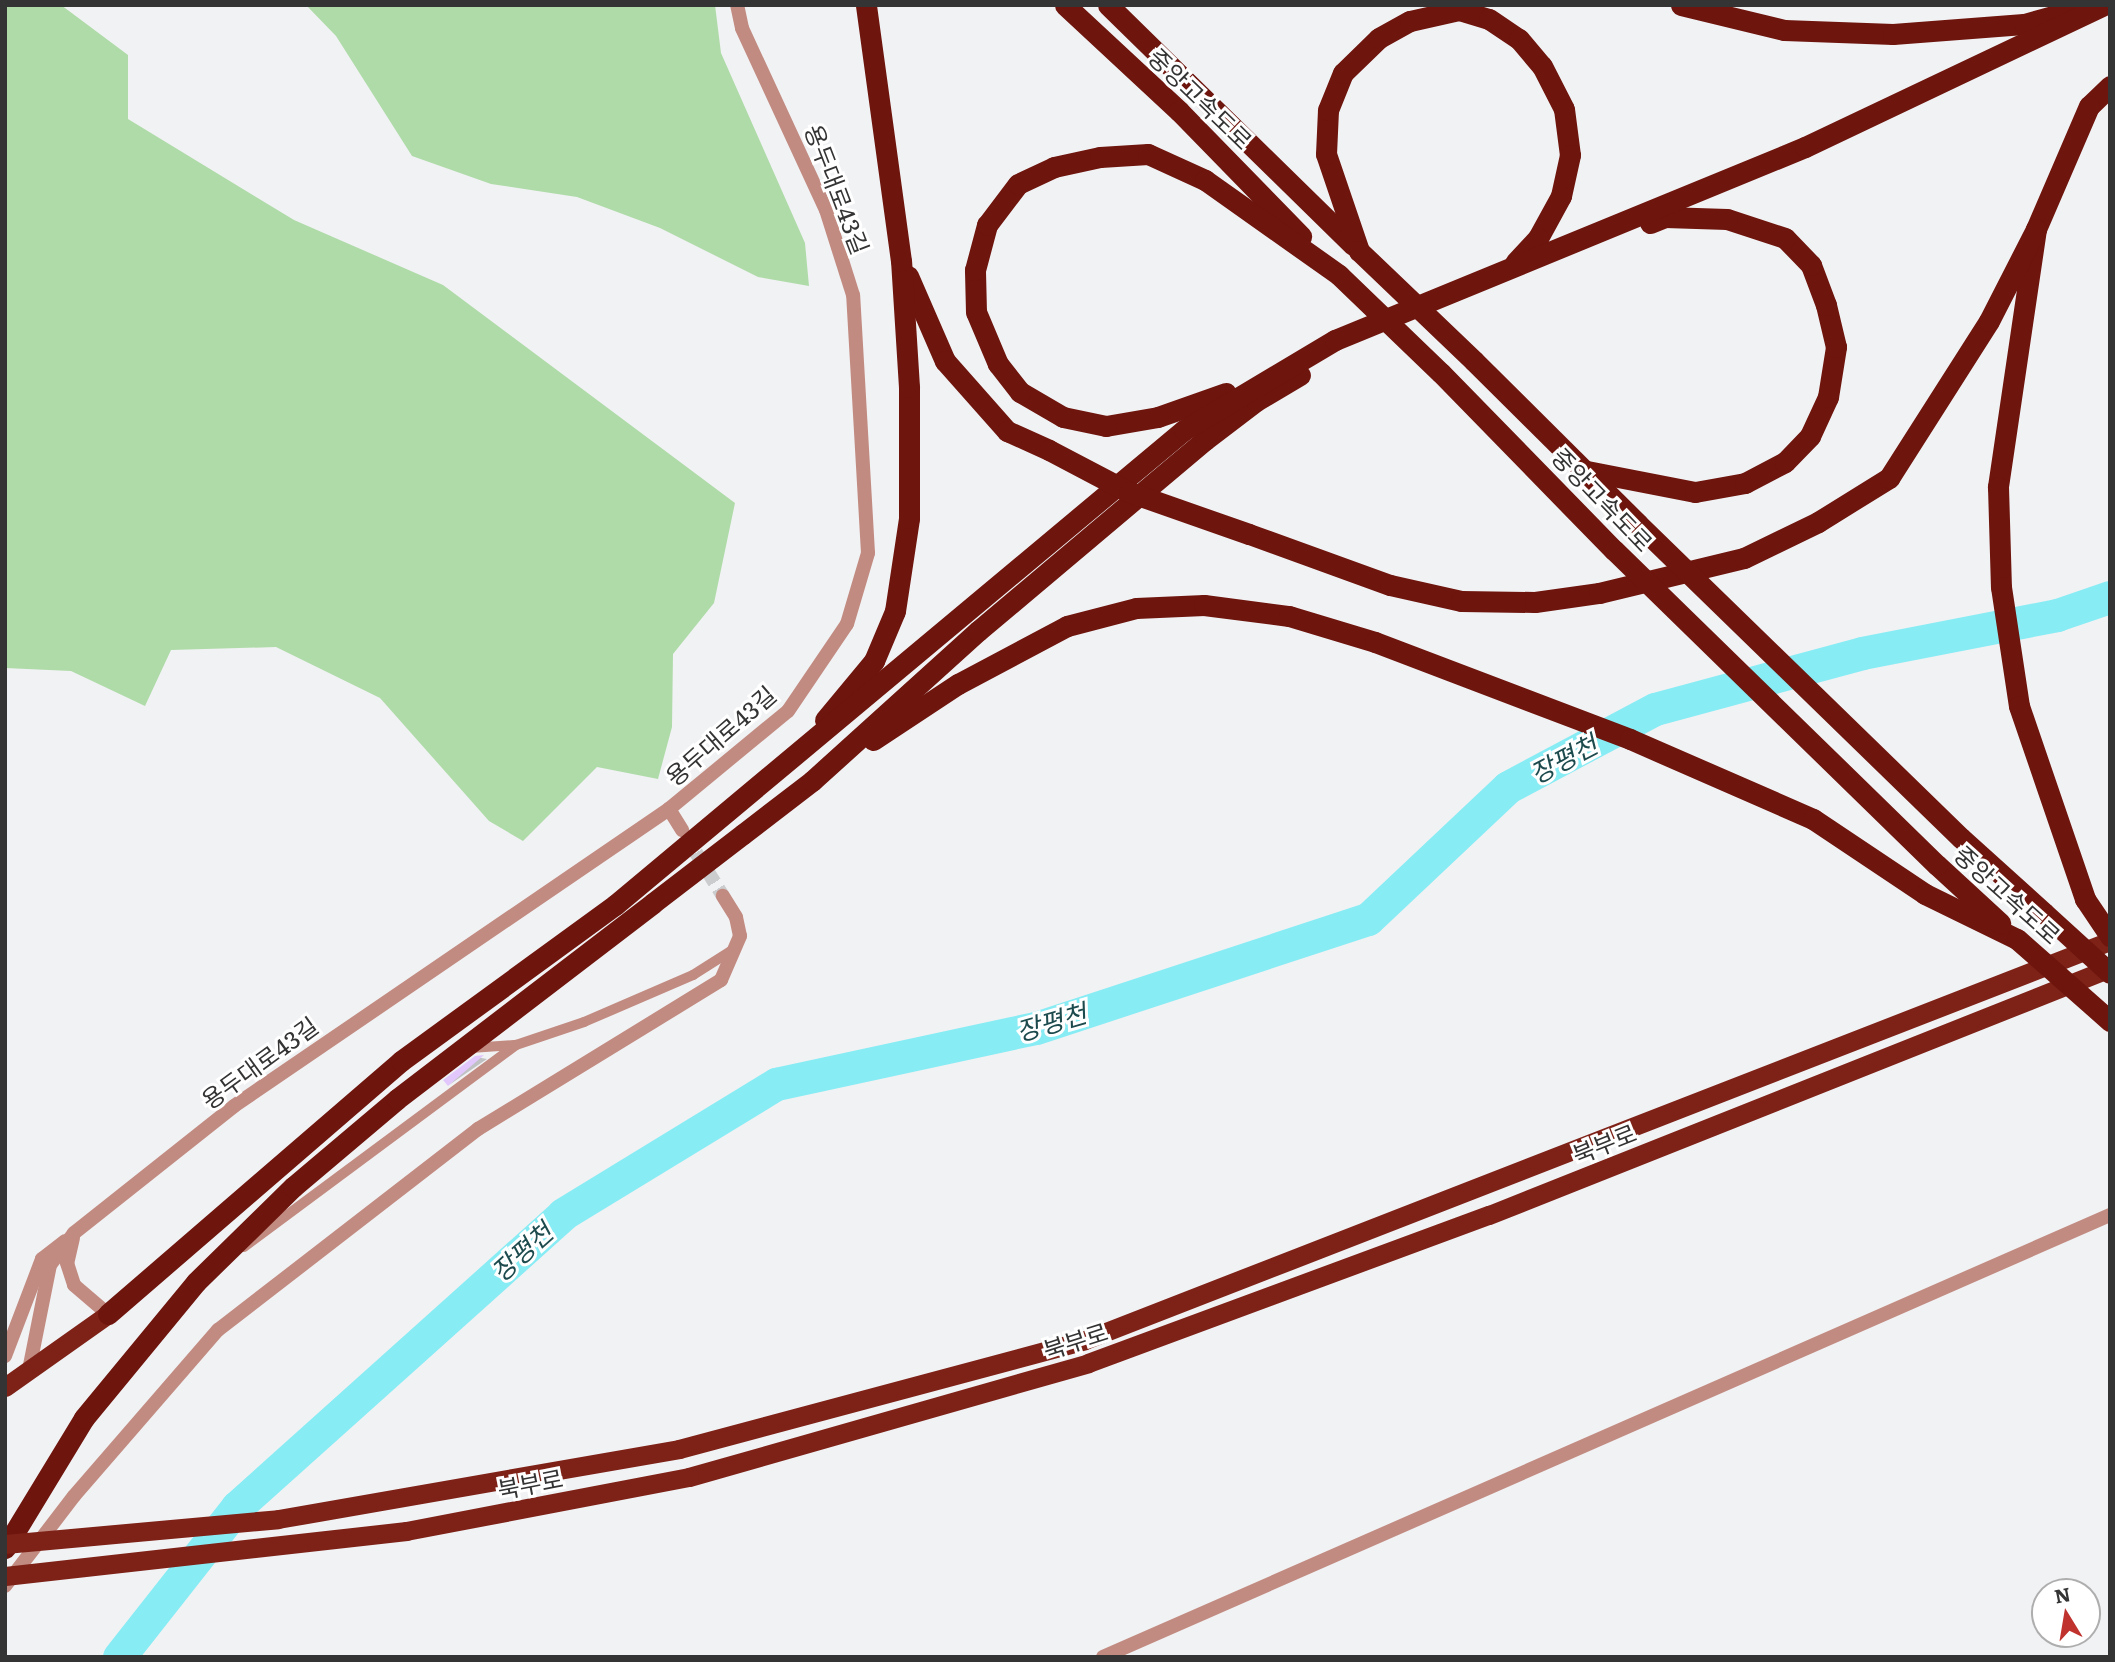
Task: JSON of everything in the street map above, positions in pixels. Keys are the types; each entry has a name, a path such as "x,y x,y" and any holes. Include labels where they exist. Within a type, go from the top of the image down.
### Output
{"highway":[{"path":"791,761 874,661 895,611 909,518 909,387 901,261 866,5"},
{"name":"중앙고속도로","path":"1065,5 1179,111 1614,550 1937,865 2110,1021"},
{"name":"중앙고속도로","path":"1108,5 1961,838 2110,971"},
{"path":"1681,5 1784,30 1893,34 2024,24 2090,5"},
{"path":"5,1387 108,1314 401,1061 615,905 791,761 1184,430 1261,381 1335,341 1511,266 1805,147 2104,5"},
{"path":"1359,251 1326,154 1328,110 1343,73 1379,38 1410,21 1460,10 1489,19 1519,39 1542,66 1564,109 1570,155 1562,196 1538,238 1511,266"},
{"path":"901,261 945,360 1007,431 1129,492 1390,585 1461,601 1535,602 1599,593 1744,558 1818,522 1889,478 1989,321 2036,229 2090,106 2110,86"},
{"path":"1261,381 1158,417 1105,426 1063,417 1020,392 998,364 976,312 975,270 987,225 1018,184 1054,167 1100,157 1148,154 1205,180 1339,275"},
{"path":"812,781 978,631 1205,440 1256,401 1343,350 1665,217 1727,219 1786,238 1811,265 1826,305 1836,347 1828,397 1810,436 1785,462 1745,483 1695,492 1587,471"},
{"path":"2036,229 2022,342 1998,488 2001,587 2019,706 2051,809 2085,899 2110,939"},
{"path":"5,1546 84,1418 197,1282 293,1187 465,1048 812,781 958,684 1067,626 1136,608 1204,605 1289,616 1438,667 1629,739 1813,819 1925,894 2017,939"},
{"name":"북부로","path":"5,1546 278,1519 680,1449 1085,1340 2110,939"},
{"name":"북부로","path":"5,1576 406,1531 689,1477 1088,1363 1489,1215 2110,971"}],"street":[{"name":"용두대로43길","path":"74,1233 234,1106 669,809 788,711 846,624 868,553 853,295 826,210 742,28 737,5"},
{"path":"669,809 682,830"},
{"path":"5,1586 74,1496 218,1331 478,1129 720,980 740,936 736,918 723,896"},
{"path":"1103,1657 2110,1215"},
{"path":"74,1233 67,1263 74,1285 108,1314"},
{"path":"5,1356 41,1259 74,1233"},
{"path":"29,1370 50,1265 74,1233"}],"lane":[{"path":"465,1048 516,1045 584,1022 669,985 734,949"},
{"path":"197,1282 516,1045"}],"green space":[{"path":"5,5 61,5 128,55 128,119 294,220 443,285 735,503 714,603 673,654 672,727 658,779 597,767 523,841 489,821 380,698 276,647 171,650 145,706 71,671 5,668"},
{"path":"306,5 715,5 721,53 805,243 809,286 758,277 660,228 577,197 491,184 412,156 336,36"}],"building":[{"path":"484,1055 448,1086 443,1080 475,1056"}],"waterway":[{"name":"장평천","path":"119,1657 237,1507 563,1214 776,1084 1036,1028 1368,919 1508,787 1655,709 1862,653 2057,615 2110,597"}],"tunnel":[{"path":"685,835 723,896"}]}
